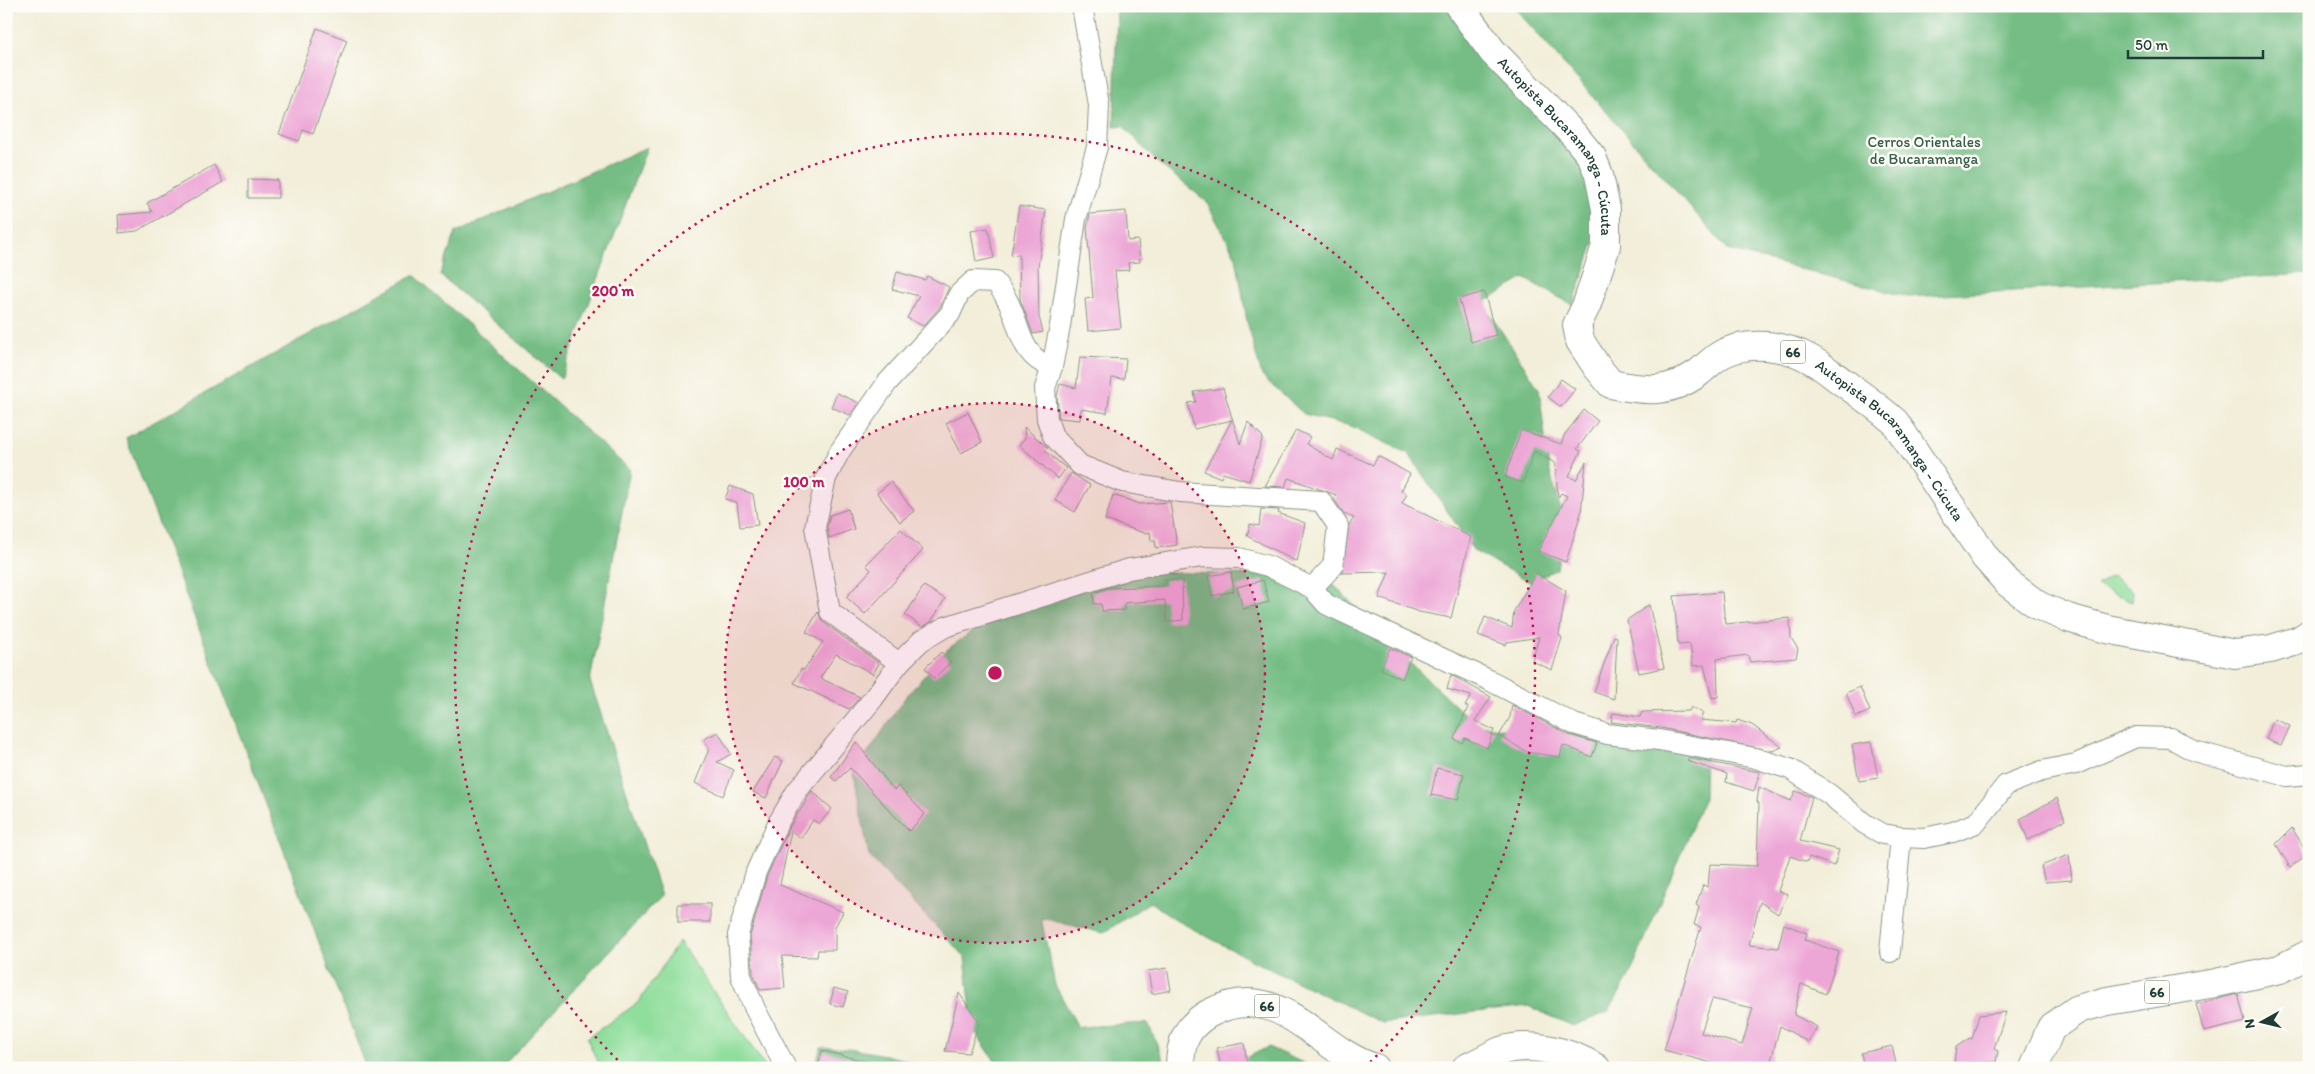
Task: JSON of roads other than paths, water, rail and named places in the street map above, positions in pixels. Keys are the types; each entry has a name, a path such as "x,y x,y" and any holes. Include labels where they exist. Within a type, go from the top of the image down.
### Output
{"highway":[{"name":"Autopista Bucaramanga - Cúcuta","path":"1459,6 1493,52 1574,135 1592,157 1606,209 1606,246 1587,304 1577,325 1580,341 1611,384 1657,390 1675,386 1697,374 1722,354 1751,347 1766,346 1788,350 1810,359 1876,405 1895,422 1984,557 2008,583 2039,606 2068,618 2107,629 2236,654 2271,649 2300,640 2309,634"},
{"name":"66","path":"2034,1068 2052,1028 2078,1009 2107,1000 2216,983 2280,969 2309,954"},
{"name":"66","path":"1180,1068 1182,1043 1186,1033 1201,1018 1227,1007 1260,1003 1290,1015 1344,1054 1375,1068"},
{"path":"1466,1068 1502,1051 1527,1048 1564,1054 1596,1068"}],"street":[{"path":"1082,6 1099,105 1097,147 1076,219 1052,367 1045,388 1047,419 1053,436 1080,465 1122,482 1180,492 1321,501 1338,526 1333,566 1312,588"},
{"path":"898,663 830,612 815,528 826,478 840,451 887,383 950,314 960,294 973,281 995,282 1007,299 1018,332 1031,354 1040,364 1052,367"},
{"path":"786,1068 755,1009 741,976 738,935 756,872 778,823 796,792 874,699 898,663 921,641 945,627 1129,570 1202,558 1239,558 1268,566 1312,588 1326,604 1336,610 1489,680 1574,724 1607,734 1659,740 1755,758 1790,769 1829,794 1864,824 1883,834 1924,838 1953,832 1976,823 2006,785 2042,771 2076,764 2136,737 2171,738 2194,751 2287,776 2309,774"},
{"path":"1890,952 1901,837"}],"park label":[{"name":"Cerros Orientales de Bucaramanga","path":"1924,150"}]}
